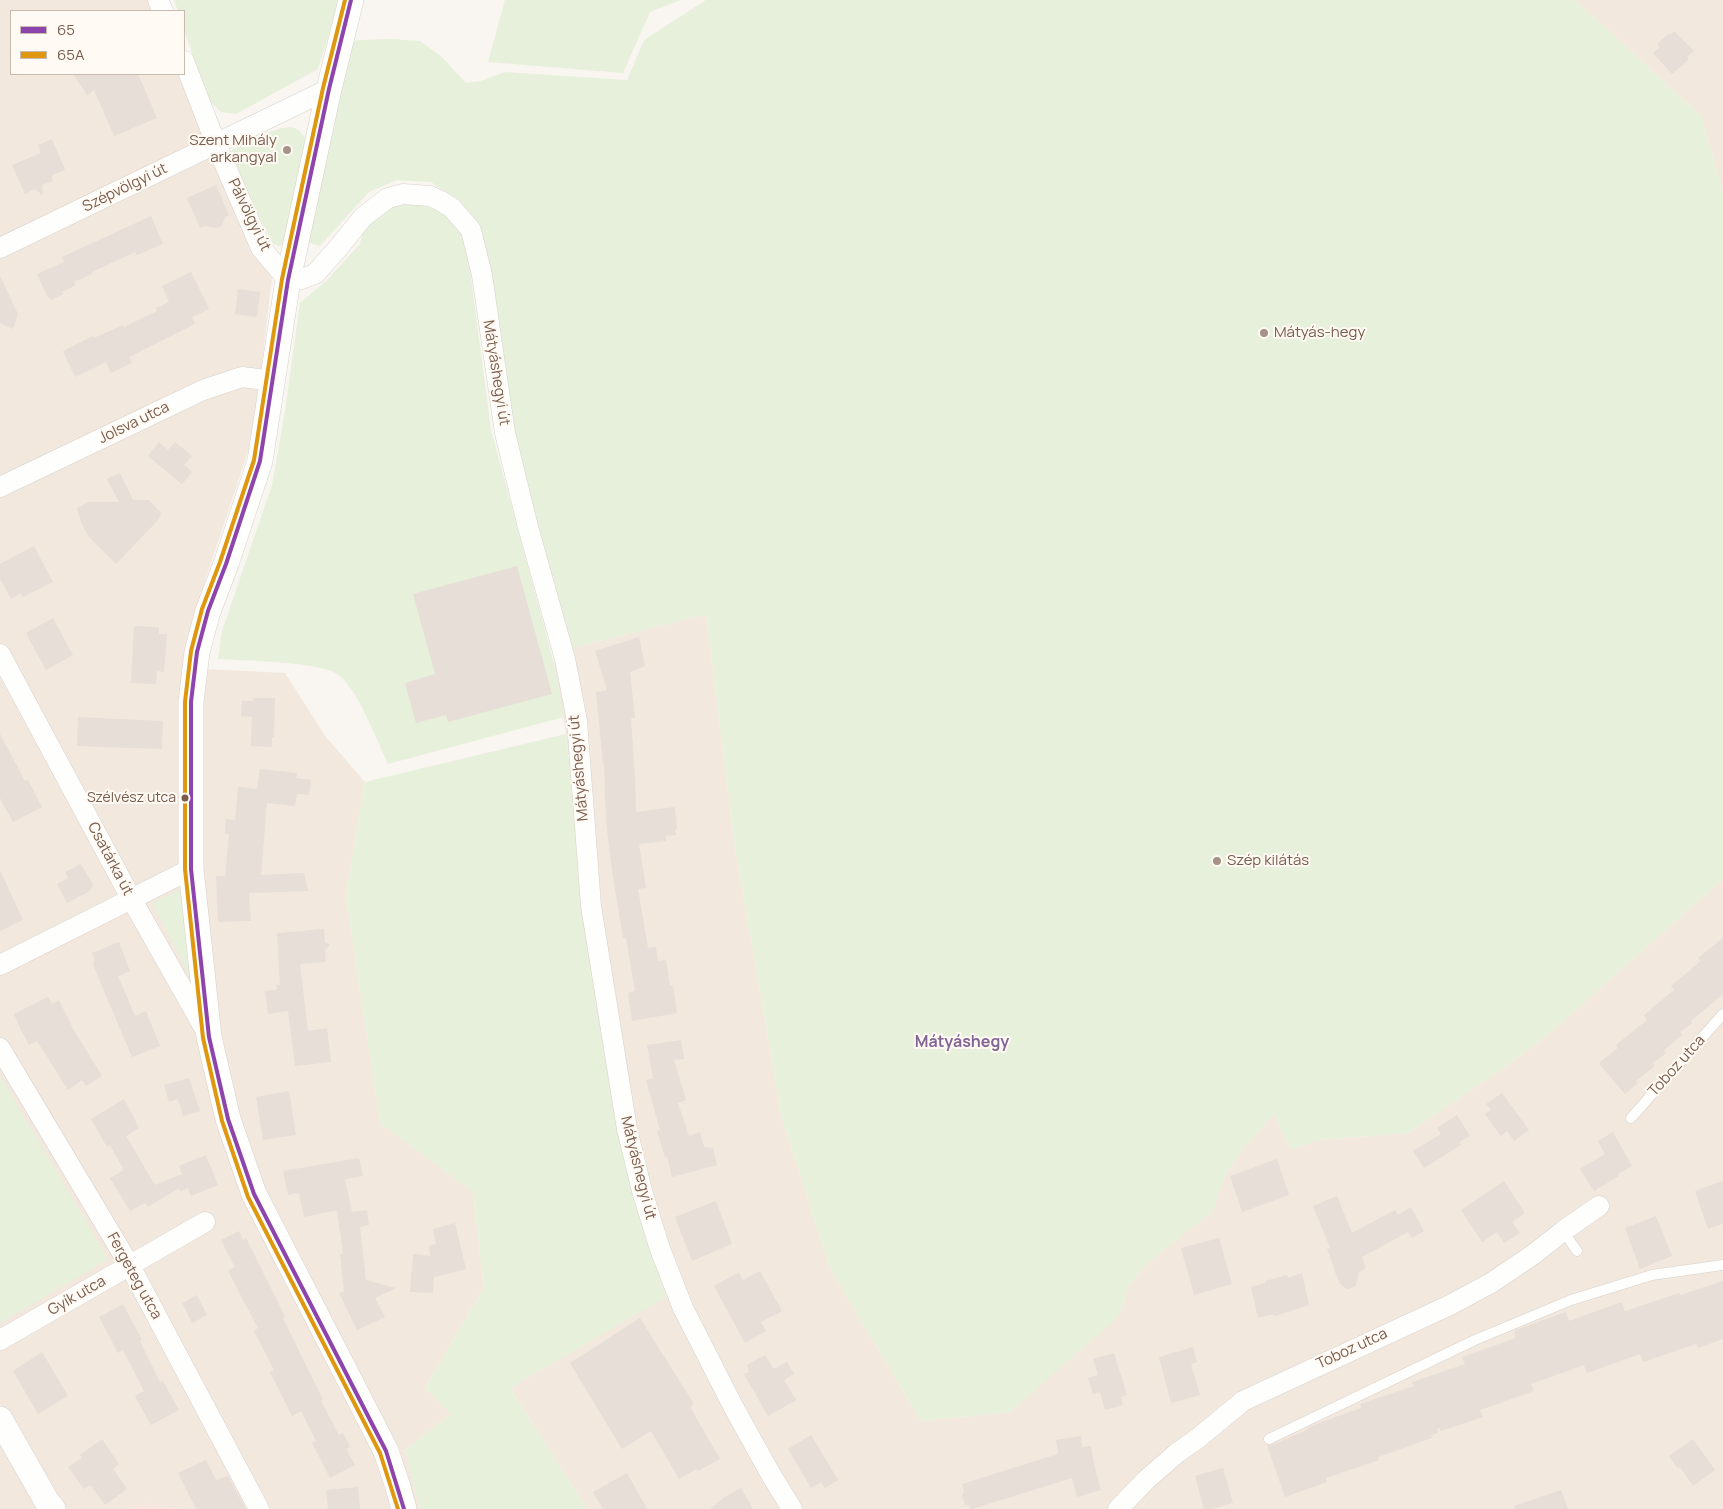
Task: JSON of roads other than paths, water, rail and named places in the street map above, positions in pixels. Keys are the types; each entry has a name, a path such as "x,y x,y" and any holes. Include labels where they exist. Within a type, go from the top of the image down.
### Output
{"street":[{"path":"351,0 328,89 288,280 260,461 226,564 208,611 197,652 191,702 191,869 209,1037 228,1119 254,1194 386,1451 404,1509"},
{"name":"Pálvölgyi út","path":"185,64 216,144 261,248 288,280"},
{"name":"Szépvölgyi út","path":"0,248 328,89"},
{"name":"Mátyáshegyi út","path":"288,280 302,279 315,274 363,217 388,198 404,194 430,196 452,208 471,230 482,275 494,366 509,449 528,527 565,659 577,721 591,906 627,1129 642,1191 660,1249 683,1308 743,1424 792,1509"},
{"name":"Jolsva utca","path":"0,487 203,390 242,377 274,380"},
{"name":"Csatárka út","path":"0,654 132,900 209,1037"},
{"path":"0,965 191,869"},
{"name":"Fergeteg utca","path":"0,1048 130,1266 259,1509"},
{"name":"Toboz utca","path":"1118,1509 1146,1480 1177,1453 1243,1401 1450,1305 1491,1283 1599,1206"},
{"name":"Gyík utca","path":"0,1340 205,1222"},
{"path":"0,1419 53,1509"}],"lane":[{"name":"Toboz utca","path":"1631,1118 1723,1014"},
{"path":"1563,1231 1577,1251"},
{"path":"1269,1439 1475,1340 1571,1300 1652,1275 1723,1265"}],"place":[{"name":"Szent Mihály arkangyal","path":"287,150"},
{"name":"Mátyás-hegy","path":"1264,333"},
{"name":"Szélvész utca","path":"185,798"},
{"name":"Szép kilátás","path":"1217,861"}],"district":[{"name":"Mátyáshegy","path":"962,1043"}]}
